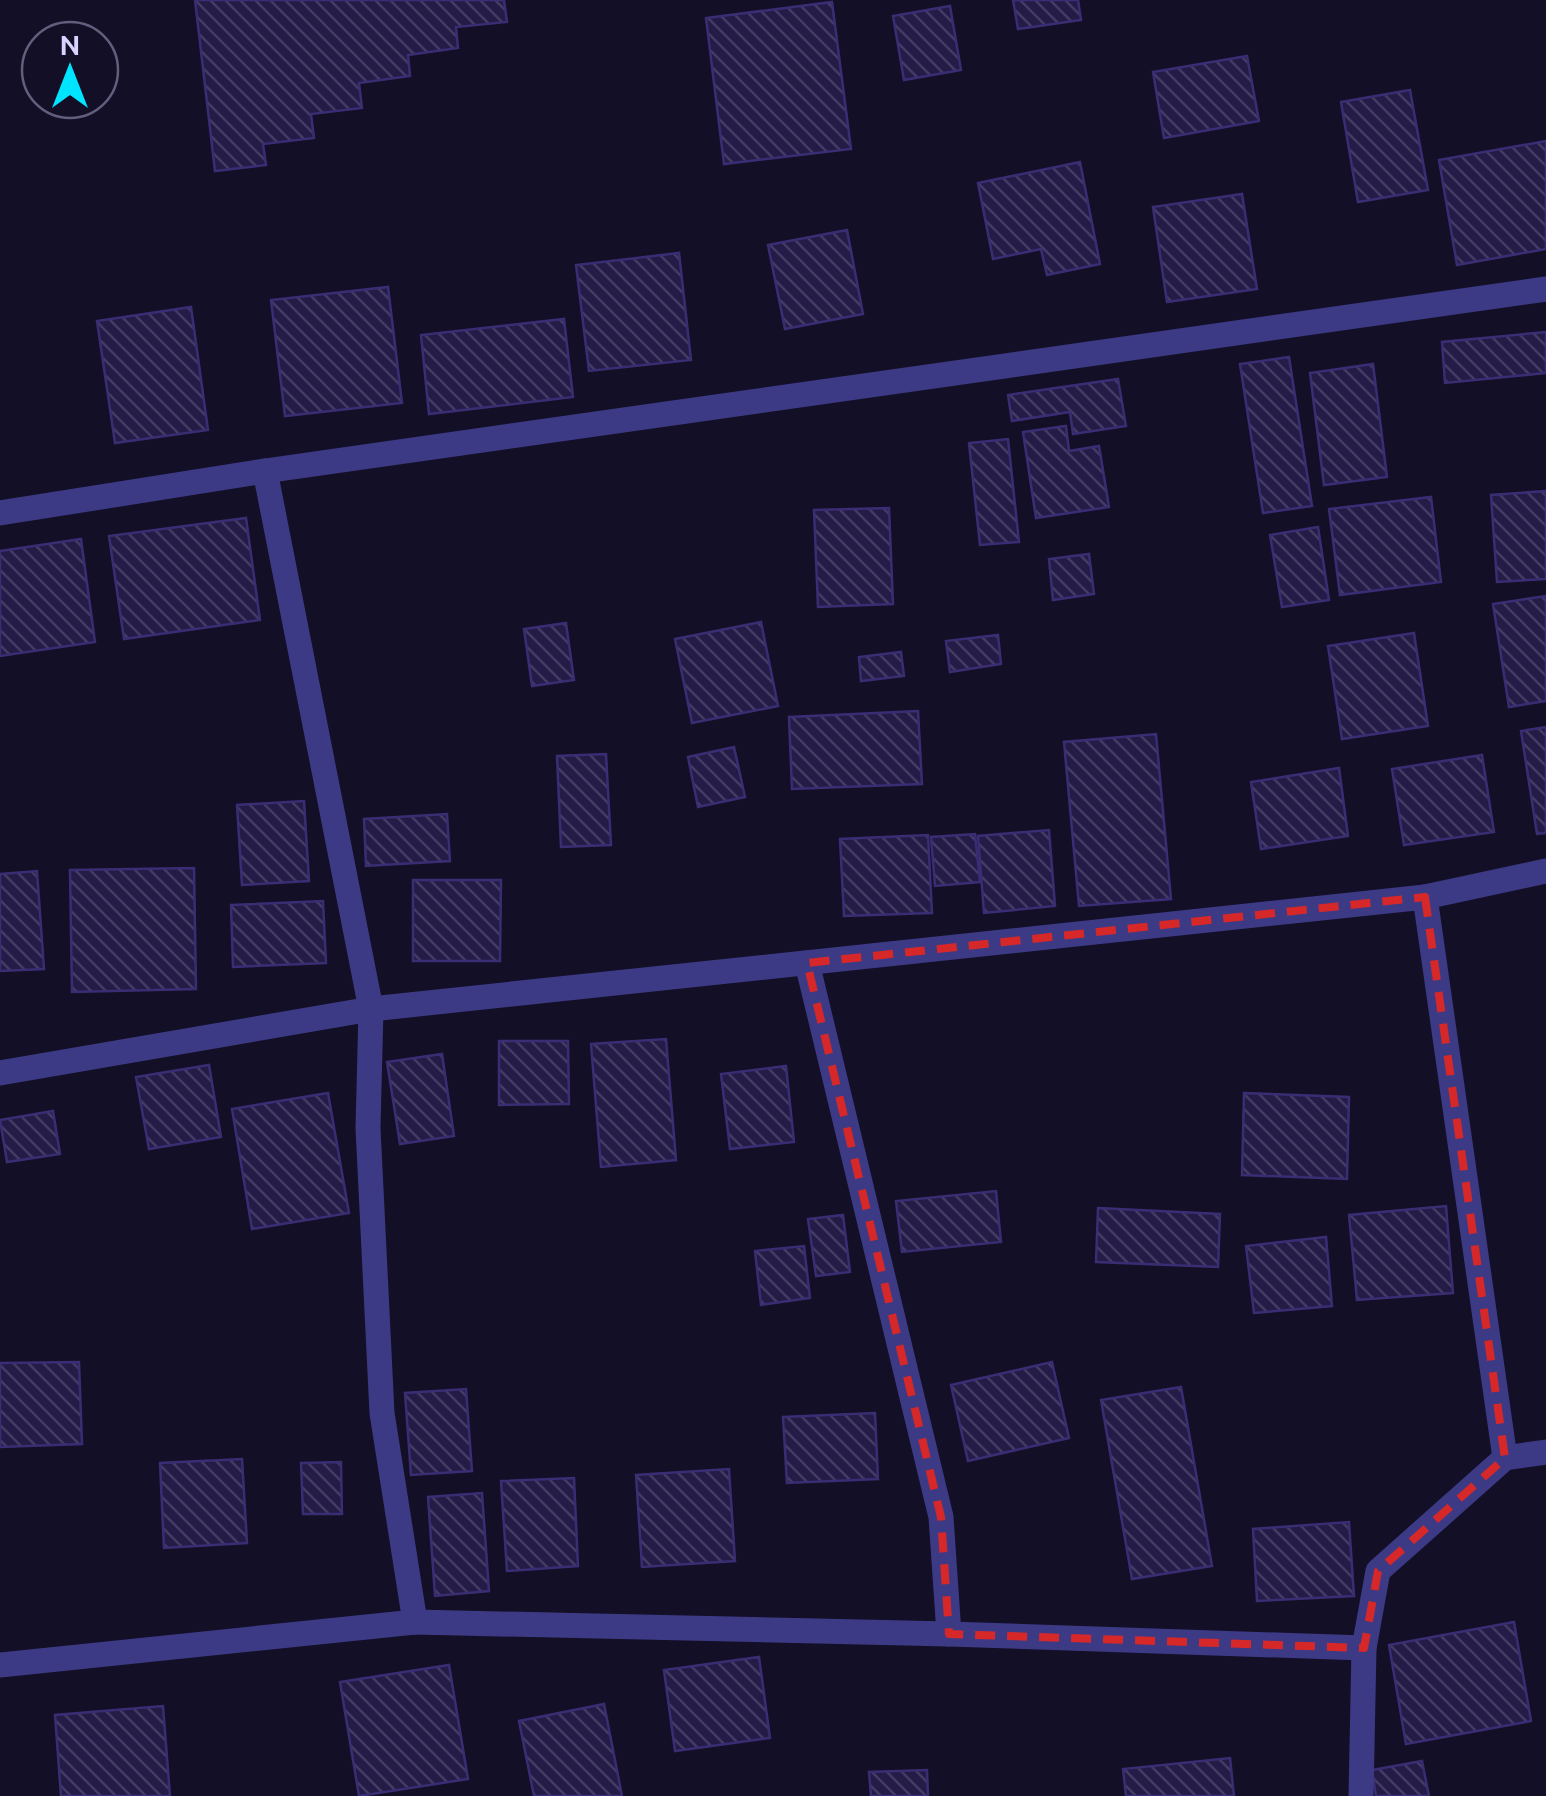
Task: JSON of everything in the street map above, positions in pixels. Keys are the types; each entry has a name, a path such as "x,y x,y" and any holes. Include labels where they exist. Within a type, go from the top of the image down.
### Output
{"street":[{"path":"0,513 265,470 1546,289"},
{"path":"265,470 371,1009 368,1128 382,1413 415,1622"},
{"path":"0,1074 371,1009 1426,898 1546,871"},
{"path":"1426,898 1505,1458"},
{"path":"807,963 941,1517 949,1634"},
{"path":"1361,1796 1364,1648 1378,1571 1505,1458 1546,1452"},
{"path":"0,1664 415,1622 1364,1648"}],"highlighted area":[{"path":"1425,897 1505,1458 1378,1571 1364,1648 949,1634 941,1517 807,963"}],"building":[{"path":"195,0 504,0 507,22 456,27 458,48 408,55 410,76 359,83 362,108 311,114 314,138 263,144 266,165 215,171"},
{"path":"1013,0 1078,0 1081,20 1018,29"},
{"path":"832,2 851,149 724,164 706,18"},
{"path":"950,6 961,70 904,80 893,16"},
{"path":"1247,56 1259,121 1164,138 1153,72"},
{"path":"1410,90 1428,190 1358,202 1341,102"},
{"path":"1546,141 1546,249 1457,265 1439,160"},
{"path":"1080,162 1100,264 1047,275 1041,249 993,259 978,183"},
{"path":"1242,194 1257,289 1167,302 1153,207"},
{"path":"847,230 863,314 785,329 768,245"},
{"path":"679,253 691,360 589,371 576,265"},
{"path":"388,287 402,403 285,416 271,300"},
{"path":"191,307 208,430 115,443 97,321"},
{"path":"564,319 573,397 429,414 421,335"},
{"path":"1546,332 1546,373 1445,383 1442,342"},
{"path":"1289,357 1312,506 1263,513 1240,364"},
{"path":"1373,364 1387,477 1324,485 1310,373"},
{"path":"1118,379 1126,426 1073,434 1070,412 1012,421 1008,395"},
{"path":"1066,426 1069,451 1099,446 1109,507 1036,518 1023,432"},
{"path":"1008,439 1019,542 980,545 969,443"},
{"path":"1546,491 1546,579 1497,582 1491,495"},
{"path":"1431,497 1441,582 1340,595 1329,509"},
{"path":"889,508 893,604 818,607 814,510"},
{"path":"246,518 260,620 124,639 109,536"},
{"path":"1318,527 1329,600 1282,607 1270,535"},
{"path":"81,539 95,642 0,656 0,551"},
{"path":"1089,554 1094,594 1053,600 1049,559"},
{"path":"1546,596 1546,701 1509,707 1493,604"},
{"path":"761,622 778,706 692,723 675,639"},
{"path":"566,623 574,680 532,686 524,629"},
{"path":"1414,633 1428,726 1342,739 1328,646"},
{"path":"998,635 1001,664 950,672 946,641"},
{"path":"901,652 904,676 861,681 859,657"},
{"path":"918,711 922,784 792,789 789,717"},
{"path":"1546,727 1546,833 1537,834 1521,731"},
{"path":"1156,734 1171,899 1079,906 1064,742"},
{"path":"734,747 745,797 698,807 688,757"},
{"path":"606,754 611,845 561,847 557,756"},
{"path":"1482,755 1494,832 1404,845 1392,769"},
{"path":"1339,768 1348,836 1261,849 1251,782"},
{"path":"304,801 309,881 242,885 237,805"},
{"path":"447,814 450,861 366,866 364,819"},
{"path":"1049,830 1055,906 984,913 978,836"},
{"path":"975,834 980,882 935,886 931,837"},
{"path":"928,835 932,913 844,916 840,839"},
{"path":"194,868 196,989 72,992 70,870"},
{"path":"37,871 44,969 0,971 0,874"},
{"path":"413,880 501,880 500,961 413,961"},
{"path":"323,901 326,963 233,967 231,905"},
{"path":"666,1039 676,1160 601,1167 591,1044"},
{"path":"499,1041 568,1041 569,1104 499,1105"},
{"path":"442,1054 454,1136 400,1144 387,1062"},
{"path":"209,1065 221,1137 149,1149 136,1077"},
{"path":"786,1066 794,1142 730,1149 721,1074"},
{"path":"328,1093 349,1213 252,1229 232,1109"},
{"path":"1244,1093 1349,1097 1347,1179 1242,1175"},
{"path":"53,1111 60,1154 7,1162 0,1120"},
{"path":"996,1191 1001,1242 902,1252 896,1201"},
{"path":"1446,1206 1453,1293 1357,1300 1349,1215"},
{"path":"1098,1208 1220,1214 1218,1267 1096,1262"},
{"path":"843,1215 850,1272 816,1276 808,1219"},
{"path":"1326,1237 1332,1306 1254,1313 1246,1246"},
{"path":"804,1246 810,1298 761,1305 755,1251"},
{"path":"79,1362 82,1444 0,1447 0,1363"},
{"path":"1052,1362 1069,1438 968,1461 951,1385"},
{"path":"1181,1387 1212,1566 1132,1579 1101,1400"},
{"path":"466,1389 472,1471 411,1475 405,1393"},
{"path":"875,1413 878,1479 787,1483 783,1417"},
{"path":"242,1459 247,1543 164,1548 160,1463"},
{"path":"341,1462 342,1514 303,1514 301,1463"},
{"path":"729,1469 735,1561 642,1567 636,1475"},
{"path":"574,1478 578,1566 507,1571 501,1481"},
{"path":"482,1493 489,1591 435,1596 428,1497"},
{"path":"1349,1522 1354,1596 1257,1601 1253,1529"},
{"path":"1514,1622 1531,1721 1406,1744 1389,1645"},
{"path":"759,1657 770,1738 675,1751 664,1670"},
{"path":"449,1665 468,1779 359,1796 340,1682"},
{"path":"604,1704 622,1796 534,1796 519,1721"},
{"path":"163,1706 170,1796 61,1796 55,1715"},
{"path":"1230,1758 1234,1796 1126,1796 1123,1769"},
{"path":"1422,1761 1429,1796 1376,1796 1372,1770"},
{"path":"927,1770 928,1796 871,1796 869,1772"}]}
